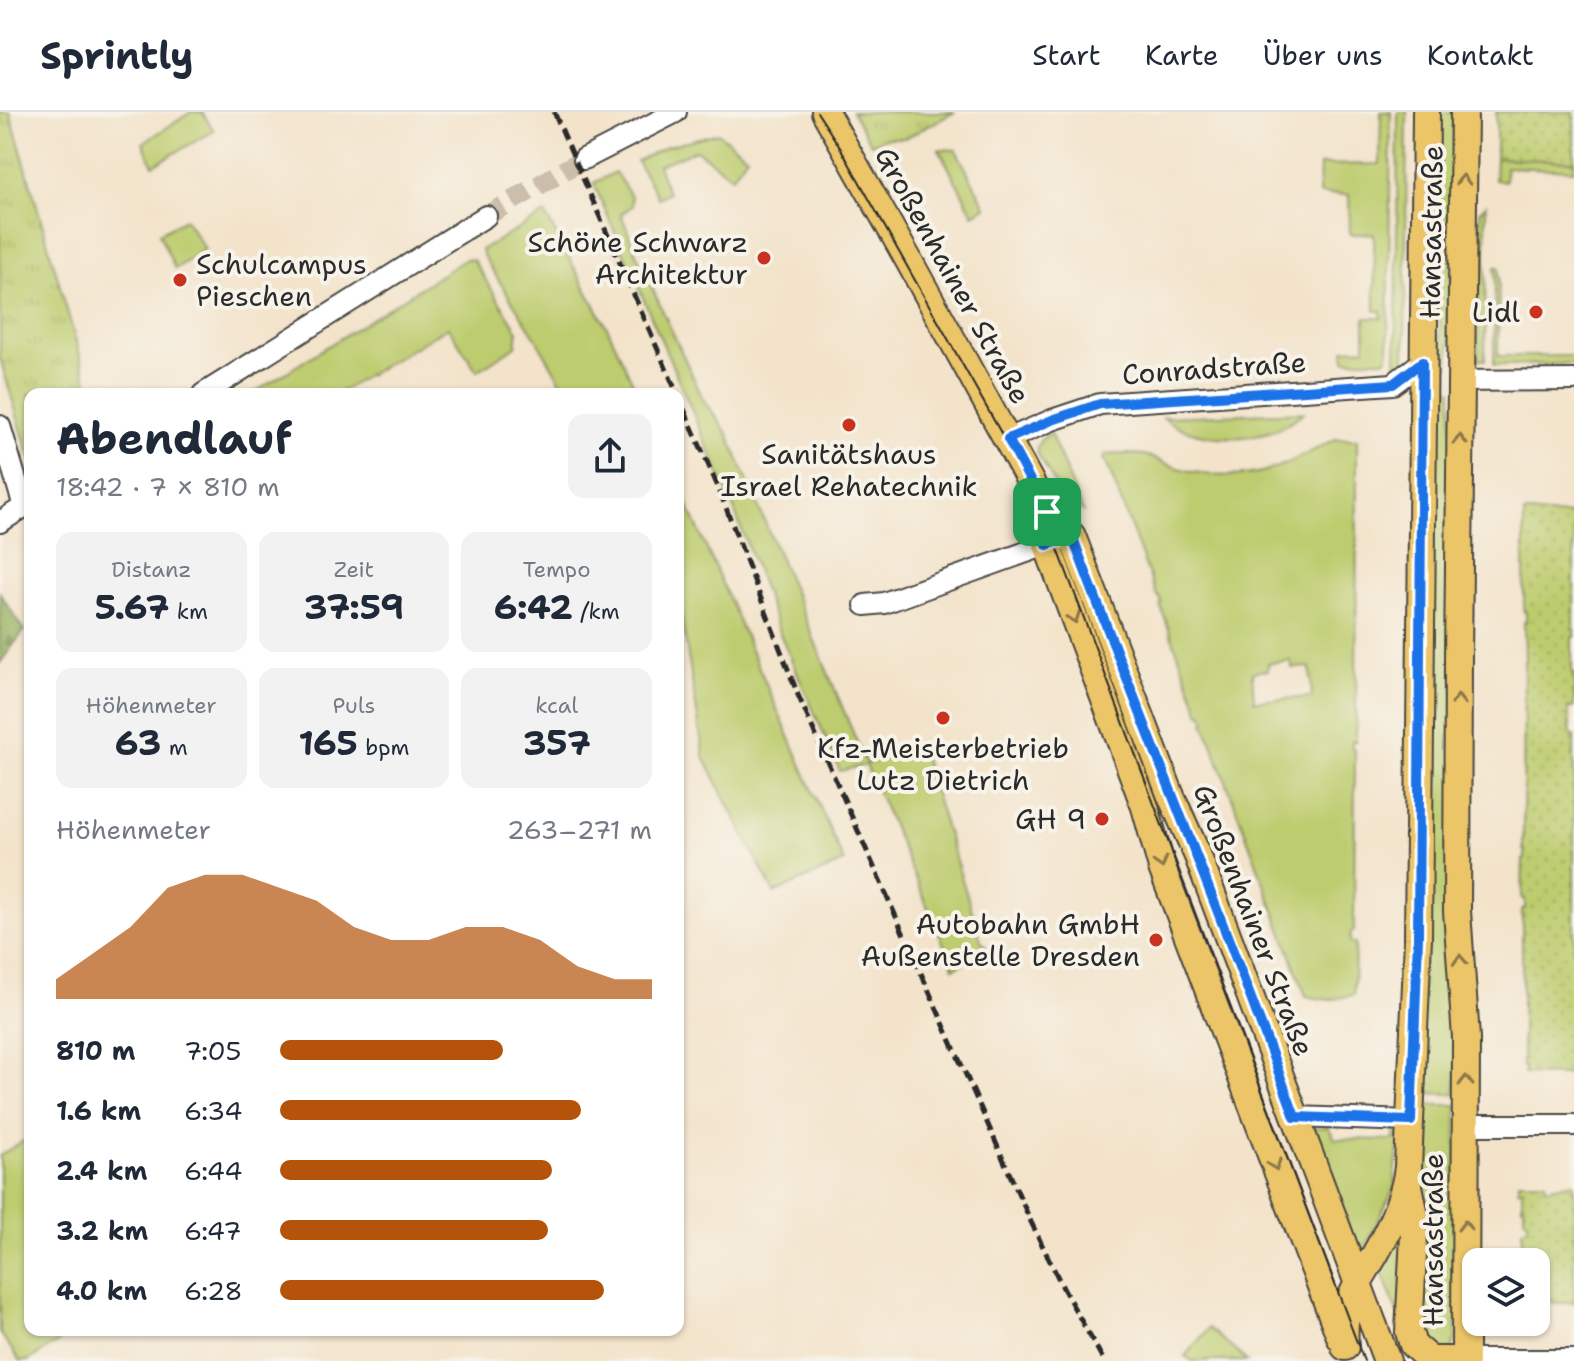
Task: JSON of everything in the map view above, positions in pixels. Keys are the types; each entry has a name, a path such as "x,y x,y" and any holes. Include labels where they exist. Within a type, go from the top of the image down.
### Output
{"main road":[{"name":"Großenhainer Straße","path":"825,112 1047,512 1072,536 1171,796 1197,854 1387,1361"},
{"name":"Hansastraße","path":"1347,1354 1346,1313 1357,1282 1391,1223 1407,1178 1411,1121 1418,938 1426,112"},
{"name":"Hansastraße","path":"1464,112 1457,911 1475,1125 1465,1360"},
{"path":"1422,362 1461,381"},
{"name":"Großenhainer Straße","path":"1047,512 1047,545 1145,807 1162,868 1347,1354"},
{"path":"1407,1178 1415,1216 1409,1332 1413,1345 1430,1360 1465,1360"}],"street":[{"path":"584,159 676,112"},
{"path":"213,388 486,216"},
{"name":"Conradstraße","path":"1008,439 1100,404 1393,384 1422,362"},
{"path":"1461,381 1574,380"},
{"path":"0,426 24,496"},
{"path":"0,522 24,507"},
{"path":"865,605 884,603 1072,536"},
{"name":"Hansastraße","path":"1295,1117 1411,1121"},
{"path":"1475,1125 1574,1125"},
{"path":"1465,1360 1574,1360"}],"green space":[{"path":"0,112 10,112 89,388 24,388 24,439 0,358"},
{"path":"191,112 202,112 214,131 153,165 143,143"},
{"path":"852,112 955,112 905,138 885,138 871,144"},
{"path":"1381,112 1391,112 1388,356 1384,360 1345,360 1344,349 1365,348 1365,318 1382,318 1381,311 1375,311 1374,234 1350,234 1349,195 1319,194 1320,165 1380,164"},
{"path":"1398,112 1407,112 1405,356 1404,363 1396,370"},
{"path":"1433,112 1454,112 1449,366 1440,338 1440,292 1431,246"},
{"path":"1496,112 1574,112 1574,161 1496,158"},
{"path":"718,133 747,156 732,177 696,150 658,165 668,193 658,198 637,161 667,146"},
{"path":"939,149 956,150 986,207 973,214"},
{"path":"1496,158 1574,161 1574,170 1506,167 1505,181 1495,180"},
{"path":"615,172 631,196 632,206 621,214 637,255 703,399 728,434 866,764 919,743 981,940 989,951 954,968 866,765 840,771 780,634 731,501 684,388 594,183"},
{"path":"1486,205 1485,360 1478,359 1480,211"},
{"path":"545,214 609,331 635,388 565,388 481,250"},
{"path":"185,219 205,249 175,269 159,233"},
{"path":"466,259 473,260 518,331 516,346 477,371 448,327 347,388 262,388"},
{"path":"1495,267 1499,267 1498,356 1574,356 1574,364 1494,365"},
{"path":"1431,379 1452,390 1456,1094 1421,1093"},
{"path":"1304,412 1272,431 1245,437 1201,434 1174,425 1163,417"},
{"path":"1050,433 1083,511 1066,503 1037,453 1038,444"},
{"path":"1336,439 1357,439 1356,741 1352,741 1352,748 1355,749 1354,931 1351,932 1350,943 1355,944 1354,995 1329,1000 1306,996 1204,722 1204,714 1200,713 1160,605 1162,603 1103,459 1105,455 1144,455 1206,474 1245,475 1280,466","holes":["1291,661 1292,668 1310,667 1312,697 1254,701 1252,672 1268,670 1268,663"]},
{"path":"684,497 844,862 774,893 704,757 684,631"},
{"path":"1524,513 1574,515 1574,708 1568,708 1571,735 1574,736 1574,1070 1568,1070 1567,1075 1524,1074 1522,1067 1522,909 1525,909 1525,899 1522,898 1525,859"},
{"path":"0,593 24,631 0,663"},
{"path":"1421,1105 1457,1105 1456,1338 1451,1350 1435,1352 1417,1333 1424,1235 1426,1141"},
{"path":"1328,1127 1335,1139 1394,1140 1394,1128 1400,1128 1394,1189 1359,1256 1311,1128"},
{"path":"24,1141 24,1336 68,1336 28,1361 20,1361 0,1333 0,1155"},
{"path":"1518,1181 1545,1181 1546,1188 1574,1182 1574,1303 1552,1303 1550,1300 1550,1248 1522,1248 1522,1229 1528,1227 1528,1220 1524,1218 1522,1189 1518,1189"},
{"path":"1403,1229 1403,1329 1381,1269"},
{"path":"1209,1328 1247,1361 1192,1361 1185,1356"}],"tunnel":[{"path":"486,216 584,159"}],"tram line":[{"path":"817,112 841,149 1047,520 1364,1361"}],"railway":[{"path":"554,112 675,388"},
{"path":"684,409 718,487 798,695 1031,1222 1064,1290 1104,1361"}],"place":[{"name":"Schöne Schwarz Architektur","path":"764,258"},
{"name":"Schulcampus Pieschen","path":"180,280"},
{"name":"Lidl","path":"1536,312"},
{"name":"Sanitätshaus Israel Rehatechnik","path":"849,425"},
{"name":"Kfz-Meisterbetrieb Lutz Dietrich","path":"943,718"},
{"name":"GH 9","path":"1102,819"},
{"name":"Autobahn GmbH Außenstelle Dresden","path":"1156,940"}],"route":[{"path":"1047,512 1047,545 1072,536 1047,512 1008,439 1052,420 1100,404 1393,384 1422,362 1418,938 1411,1121 1295,1117 1197,854 1171,796 1072,536 1054,519 1047,512"}]}
